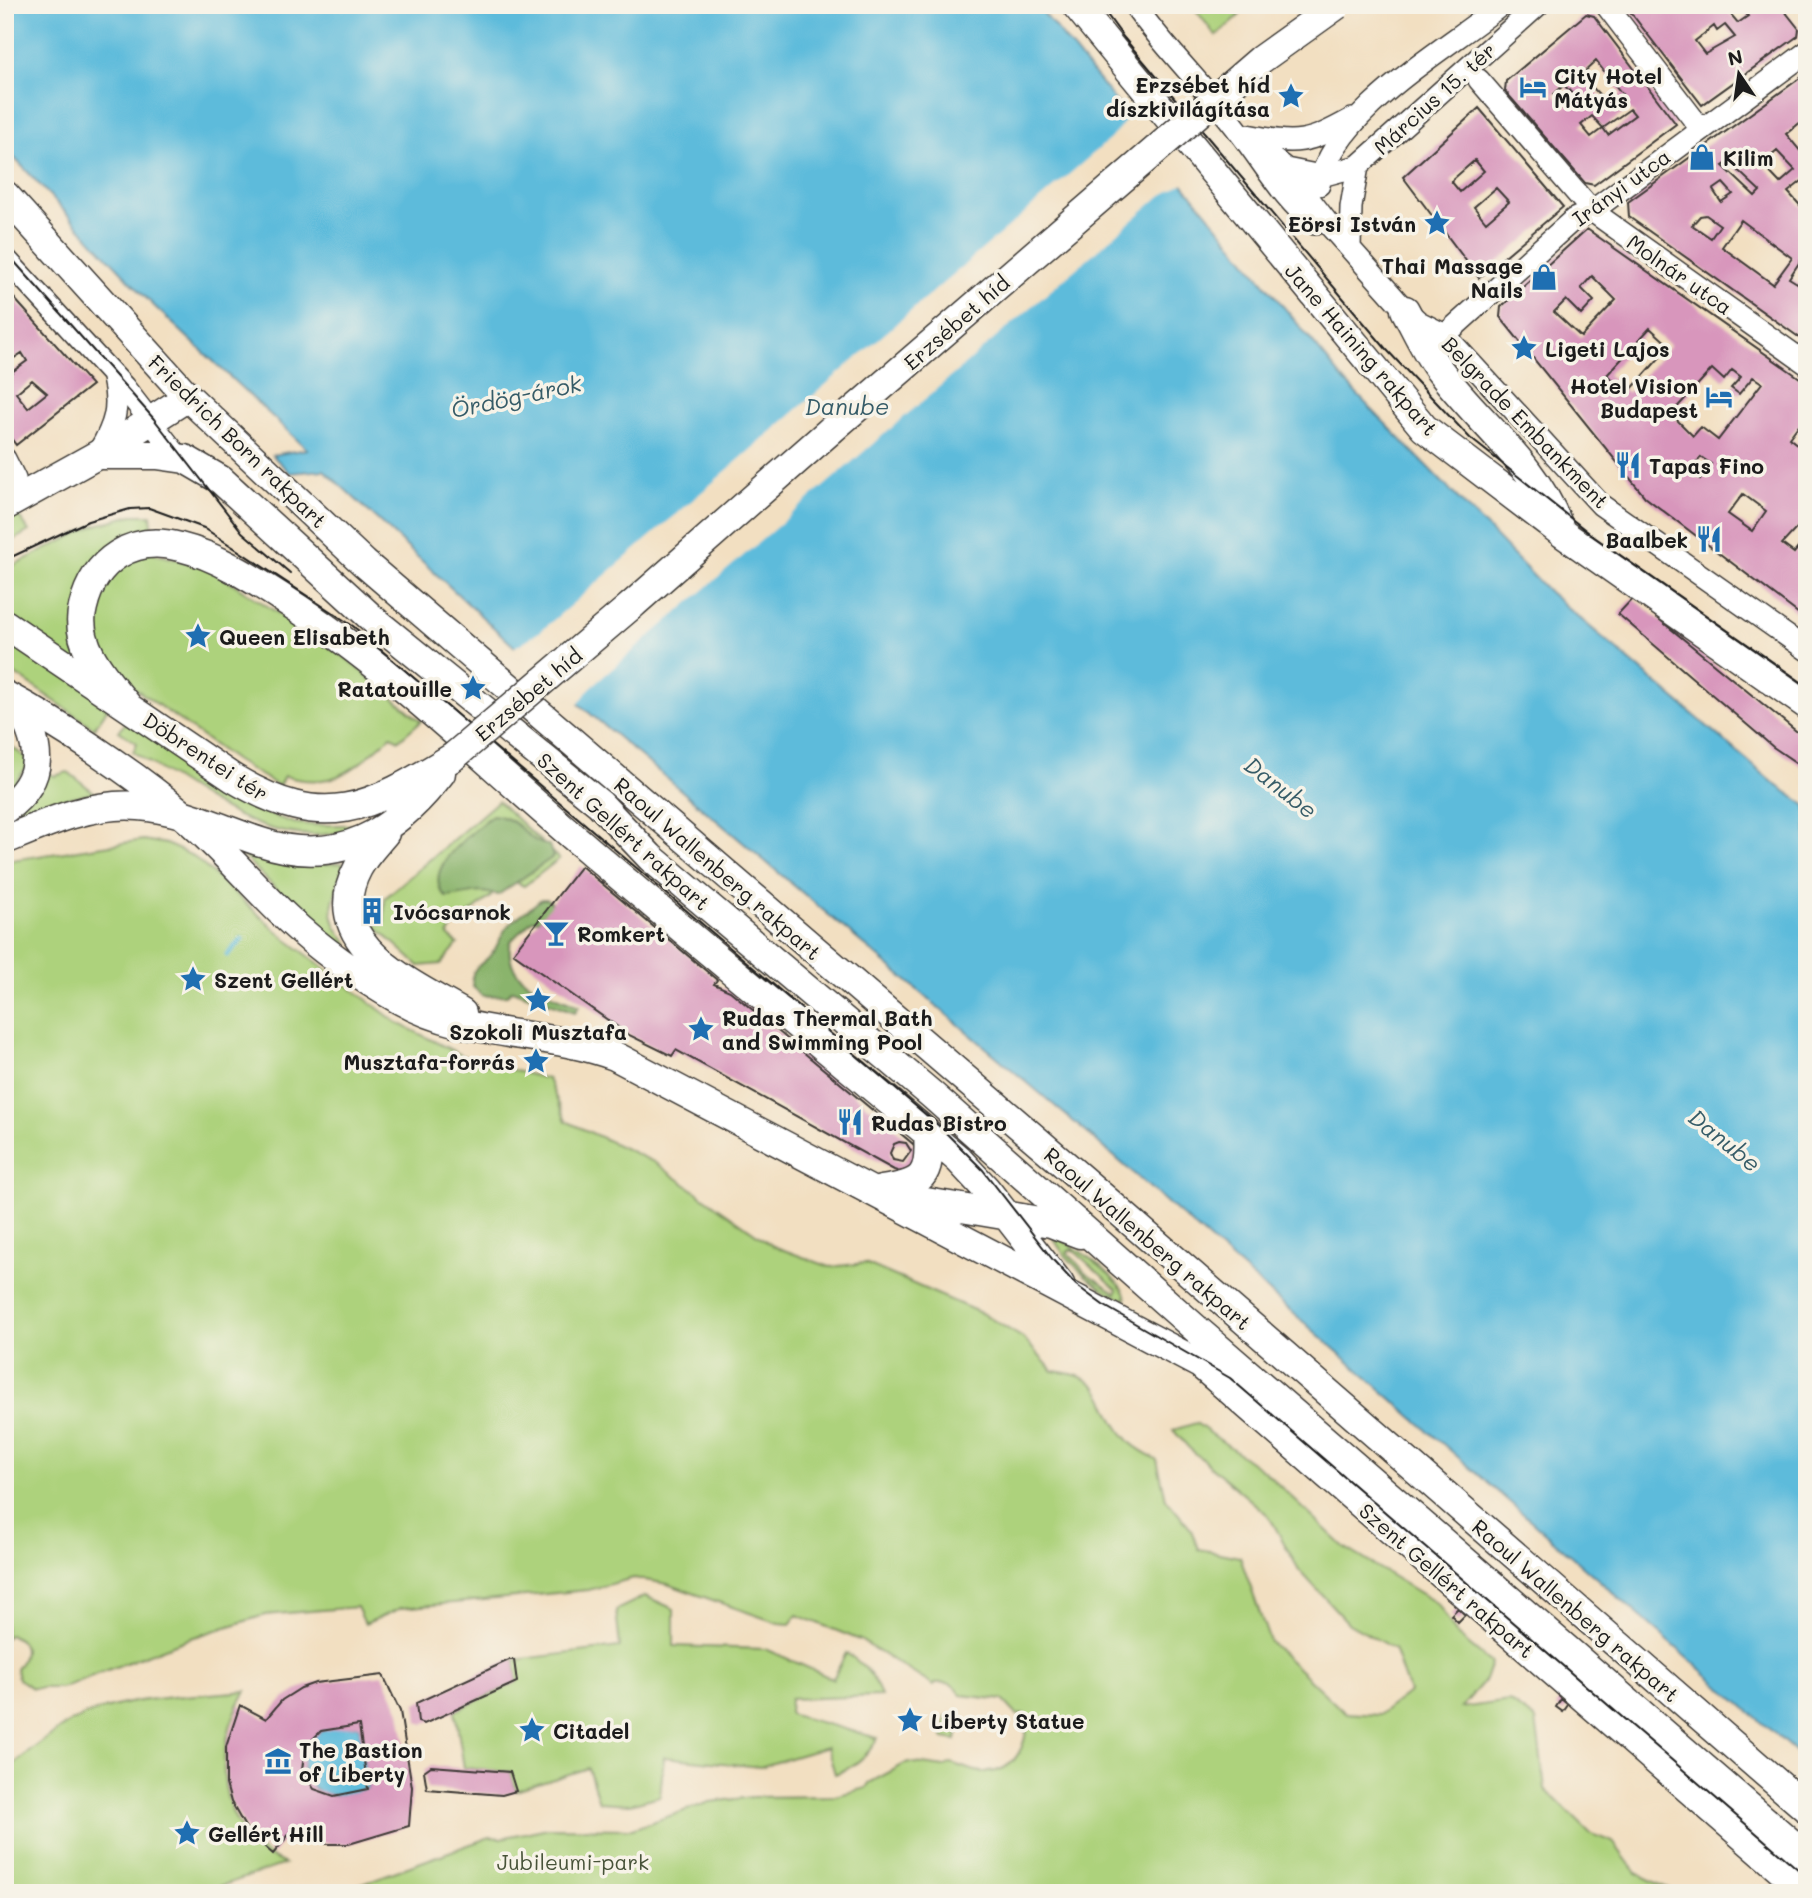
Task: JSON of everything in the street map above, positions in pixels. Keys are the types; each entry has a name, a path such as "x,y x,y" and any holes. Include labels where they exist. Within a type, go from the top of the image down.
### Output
{"main road":[{"name":"Jane Haining rakpart","path":"1076,5 1424,428 1562,533 1807,705"},
{"name":"Erzsébet híd","path":"453,757 632,606 1260,60 1337,5"},
{"name":"Friedrich Born rakpart","path":"5,195 188,397 364,563 486,670"},
{"path":"1405,310 1439,369 1521,460 1553,509 1562,533"},
{"path":"15,501 97,455 188,397"},
{"name":"Szent Gellért rakpart","path":"97,455 157,455 180,458 199,464 221,481 376,622 600,804 650,857 931,1094 1095,1240 1807,1857"},
{"name":"Szent Gellért rakpart","path":"138,712 99,670 81,628 82,609 100,568 115,554 155,543 200,553 227,566 337,633 382,668 583,846 967,1169 1069,1294"},
{"name":"Döbrentei tér","path":"8,624 263,796 311,810 334,809 380,799 453,757"},
{"name":"Raoul Wallenberg rakpart","path":"486,670 1108,1202 1807,1809"},
{"path":"5,809 30,785 37,758 32,734 8,697"},
{"path":"8,697 89,748 181,814"},
{"path":"453,757 429,788 388,827 359,866 351,888 349,910 362,946 411,983 495,1032"},
{"path":"5,840 70,815 118,806 160,808 265,844 300,850 354,844 388,827"},
{"name":"Szent Gellért rakpart","path":"181,814 290,922 363,977 430,1016 495,1032 588,1048 615,1056 1200,1364 1807,1892"},
{"path":"875,1191 898,1188 918,1181 925,1174 929,1163 928,1134"},
{"name":"Szent Gellért rakpart","path":"875,1191 1008,1218 1051,1223 1095,1240"}],"street":[{"name":"Belgrade Embankment","path":"1134,5 1159,40 1240,133 1275,185 1314,224 1330,226"},
{"name":"Március 15. tér","path":"1321,176 1334,150 1360,114 1501,5"},
{"name":"Március 15. tér","path":"1286,169 1321,176 1358,166 1538,5"},
{"path":"1608,9 1701,129"},
{"name":"Irányi utca","path":"1446,334 1574,219 1591,211 1807,52"},
{"name":"Molnár utca","path":"1479,80 1591,211 1807,364"},
{"path":"1240,133 1294,143 1317,139 1360,114"},
{"name":"Belgrade Embankment","path":"1240,133 1286,169 1330,226 1405,310 1419,322 1446,334 1601,505 1807,650"},
{"path":"1350,248 1351,207 1358,166"},
{"path":"1321,176 1317,195 1330,226"},
{"path":"5,258 151,420 180,458"},
{"path":"97,455 115,421 118,400 113,377"},
{"path":"5,459 15,479 15,501"}],"green space":[{"path":"1192,5 1239,5 1235,9 1240,15 1216,36"},
{"path":"5,496 29,531 5,545"},
{"path":"132,515 151,515 155,554 208,567 346,658 421,721 399,740 391,736 344,774 318,781 284,776 279,786 236,761 126,682 94,728 5,667 5,569 93,526"},
{"path":"127,721 237,796 271,815 294,823 365,825 333,834 302,835 272,829 243,818 214,804 133,752 137,743 119,731"},
{"path":"5,741 27,759 27,767 5,795"},
{"path":"43,769 54,776 68,772 95,793 61,799 18,816 14,810"},
{"path":"498,801 559,859 524,886 511,880 452,928 448,936 458,944 441,964 419,966 374,923 384,924 385,898"},
{"path":"492,815 511,821 541,844 549,845 553,857 498,895 477,892 446,897 439,886 439,875 444,863 462,841"},
{"name":"Jubileumi-park","path":"143,840 166,844 193,856 286,939 396,1022 471,1060 548,1079 566,1121 654,1162 773,1246 830,1267 865,1263 983,1314 1023,1338 1053,1371 1086,1379 1095,1386 1129,1441 1157,1460 1166,1499 1190,1528 1199,1549 1240,1557 1270,1642 1345,1713 1379,1715 1409,1692 1394,1649 1349,1624 1299,1570 1269,1516 1189,1448 1173,1430 1196,1423 1264,1471 1344,1547 1438,1604 1457,1635 1491,1663 1485,1680 1461,1708 1509,1701 1536,1720 1545,1789 1591,1834 1613,1842 1636,1873 1677,1893 336,1893 490,1837 501,1838 548,1828 632,1829 710,1802 752,1797 835,1796 866,1788 869,1783 908,1762 944,1767 951,1763 975,1771 994,1771 1012,1762 1023,1745 1025,1714 1017,1715 1003,1700 961,1695 953,1686 944,1682 934,1686 860,1640 797,1615 790,1624 778,1623 667,1584 634,1578 588,1590 401,1608 365,1624 357,1607 265,1615 191,1638 61,1688 32,1688 18,1679 16,1669 24,1649 20,1640 15,1637 9,1635 5,1638 5,861"},
{"path":"245,853 302,865 343,863 332,911 339,931 348,943 344,947 277,890 242,855"},
{"path":"541,899 547,899 558,908 551,919 532,920 511,941 510,955 513,966 530,984 579,1006 575,1012 512,990 507,995 483,996 473,987 474,972 492,953 507,927"},
{"path":"1054,1237 1096,1263 1116,1282 1126,1299 1097,1285 1074,1265","holes":["1072,1249 1117,1289 1116,1293 1085,1272 1067,1252"]},
{"path":"645,1596 674,1609 674,1646 766,1649 833,1679 846,1653 868,1671 881,1696 790,1699 789,1714 878,1738 860,1760 835,1774 827,1747 760,1767 664,1757 660,1796 630,1804 599,1802 588,1768 516,1791 510,1772 464,1768 455,1711 517,1682 514,1660 620,1647 616,1610"},
{"path":"246,1691 227,1738 225,1788 232,1811 244,1832 261,1850 285,1864 200,1893 5,1893 5,1771 62,1727 91,1713 134,1702"},
{"path":"946,1716 960,1716 956,1740 943,1738"}],"water":[{"name":"Danube","path":"5,5 1037,5 1346,383 1549,592 1775,784 1807,806 1807,1762 1093,1138 548,678 324,470 290,473 272,455 307,449 151,303 5,148"},
{"path":"359,1725 368,1789 337,1796 316,1790 309,1783 302,1764 306,1745 312,1737 325,1729"}],"pier":[{"path":"1131,114 1186,182 1159,197 590,688 577,706 512,649 541,631 1110,139"}],"building":[{"path":"1625,5 1667,5 1670,10 1676,5 1723,5 1738,23 1748,16 1739,5 1780,5 1799,29 1798,36 1702,105","holes":["1725,25 1735,37 1705,54 1695,41 1714,26 1717,31"]},
{"path":"1586,14 1594,16 1676,124 1594,185 1585,183 1505,91 1506,81","holes":["1596,61 1622,94 1608,104 1581,75","1564,85 1576,98 1565,107 1554,94","1630,109 1635,115 1608,135 1603,128","1592,116 1603,128 1591,137 1581,125"]},
{"path":"1807,73 1807,117 1786,134 1807,159 1807,177 1788,192 1807,213 1807,251 1789,278 1807,289 1807,330 1800,338 1629,217 1628,202","holes":["1777,151 1795,170 1780,183 1762,164","1729,162 1760,191 1755,196 1723,166","1723,183 1733,194 1721,202 1713,190","1706,215 1720,225 1711,238 1692,225 1700,216","1741,220 1792,258 1773,284 1722,247"]},
{"path":"1479,108 1563,207 1479,278 1403,177","holes":["1475,160 1484,171 1460,192 1451,181","1496,188 1509,202 1486,222 1474,207"]},
{"path":"1587,229 1807,383 1807,433 1798,426 1789,438 1807,452 1807,517 1782,544 1794,553 1807,537 1807,620 1645,497 1500,317 1501,307","holes":["1592,276 1616,300 1581,337 1554,312 1566,300 1581,315 1594,301 1581,288","1650,328 1670,346 1628,393 1607,375","1712,369 1724,380 1732,370 1741,377 1731,388 1739,394 1753,377 1762,383 1718,440 1701,427 1693,436 1671,414","1701,457 1711,464 1700,479 1690,472","1743,494 1766,511 1752,531 1728,514"]},
{"path":"5,288 92,385 16,445 5,430 5,368 9,374 27,361 22,353 5,364","holes":["32,380 47,393 28,408 16,393"]},
{"path":"1633,598 1807,740 1807,770 1773,747 1618,614"},
{"path":"581,866 717,980 714,984 730,991 913,1144 916,1149 913,1168 900,1172 894,1170 676,1050 672,1056 629,1035 513,953","holes":["906,1143 911,1151 903,1162 893,1160 890,1153 894,1144"]},
{"name":"Ivócsarnok","path":"372,899 379,901 377,920 371,921"},
{"path":"1458,1608 1465,1615 1458,1622 1451,1615"},
{"path":"514,1660 517,1682 424,1724 418,1722 416,1703"},
{"name":"The Bastion of Liberty","path":"383,1675 400,1711 412,1787 409,1826 349,1844 327,1844 291,1832 273,1854 248,1832 231,1802 226,1784 226,1747 240,1705 266,1719 282,1700 315,1683","holes":["359,1725 368,1789 334,1796 314,1789 302,1770 305,1747 321,1731"]},
{"path":"1561,1699 1568,1705 1563,1712 1556,1707"},
{"path":"431,1766 510,1772 516,1791 502,1795 427,1789 424,1771"}],"waterway":[{"path":"227,955 242,939"}],"tram line":[{"path":"1100,5 1124,38 1386,349 1470,438 1593,536 1807,686"},
{"path":"5,251 154,419 242,532 290,573"},
{"path":"5,560 88,521 130,509 149,508 204,528 353,626 939,1126 983,1170 1053,1260 1076,1285 1103,1305 1230,1378 1807,1877"}],"place":[{"name":"City Hotel Mátyás","path":"1533,87"},
{"name":"Erzsébet híd díszkivilágítása","path":"1291,96"},
{"name":"Kilim","path":"1702,157"},
{"name":"Eörsi István","path":"1437,223"},
{"name":"Thai Massage Nails","path":"1544,277"},
{"name":"Ligeti Lajos","path":"1524,348"},
{"name":"Hotel Vision Budapest","path":"1719,397"},
{"name":"Tapas Fino","path":"1628,465"},
{"name":"Baalbek","path":"1709,539"},
{"name":"Queen Elisabeth","path":"198,636"},
{"name":"Ratatouille","path":"473,688"},
{"name":"Ivócsarnok","path":"372,911"},
{"name":"Romkert","path":"556,933"},
{"name":"Szent Gellért","path":"193,979"},
{"name":"Szokoli Musztafa","path":"538,1000"},
{"name":"Rudas Thermal Bath and Swimming Pool","path":"701,1029"},
{"name":"Musztafa-forrás","path":"536,1061"},
{"name":"Rudas Bistro","path":"850,1122"},
{"name":"Liberty Statue","path":"910,1720"},
{"name":"Citadel","path":"532,1730"},
{"name":"The Bastion of Liberty","path":"278,1761"},
{"name":"Gellért Hill","path":"187,1833"}],"water label":[{"name":"Ördög-árok","path":"516,396"}]}
